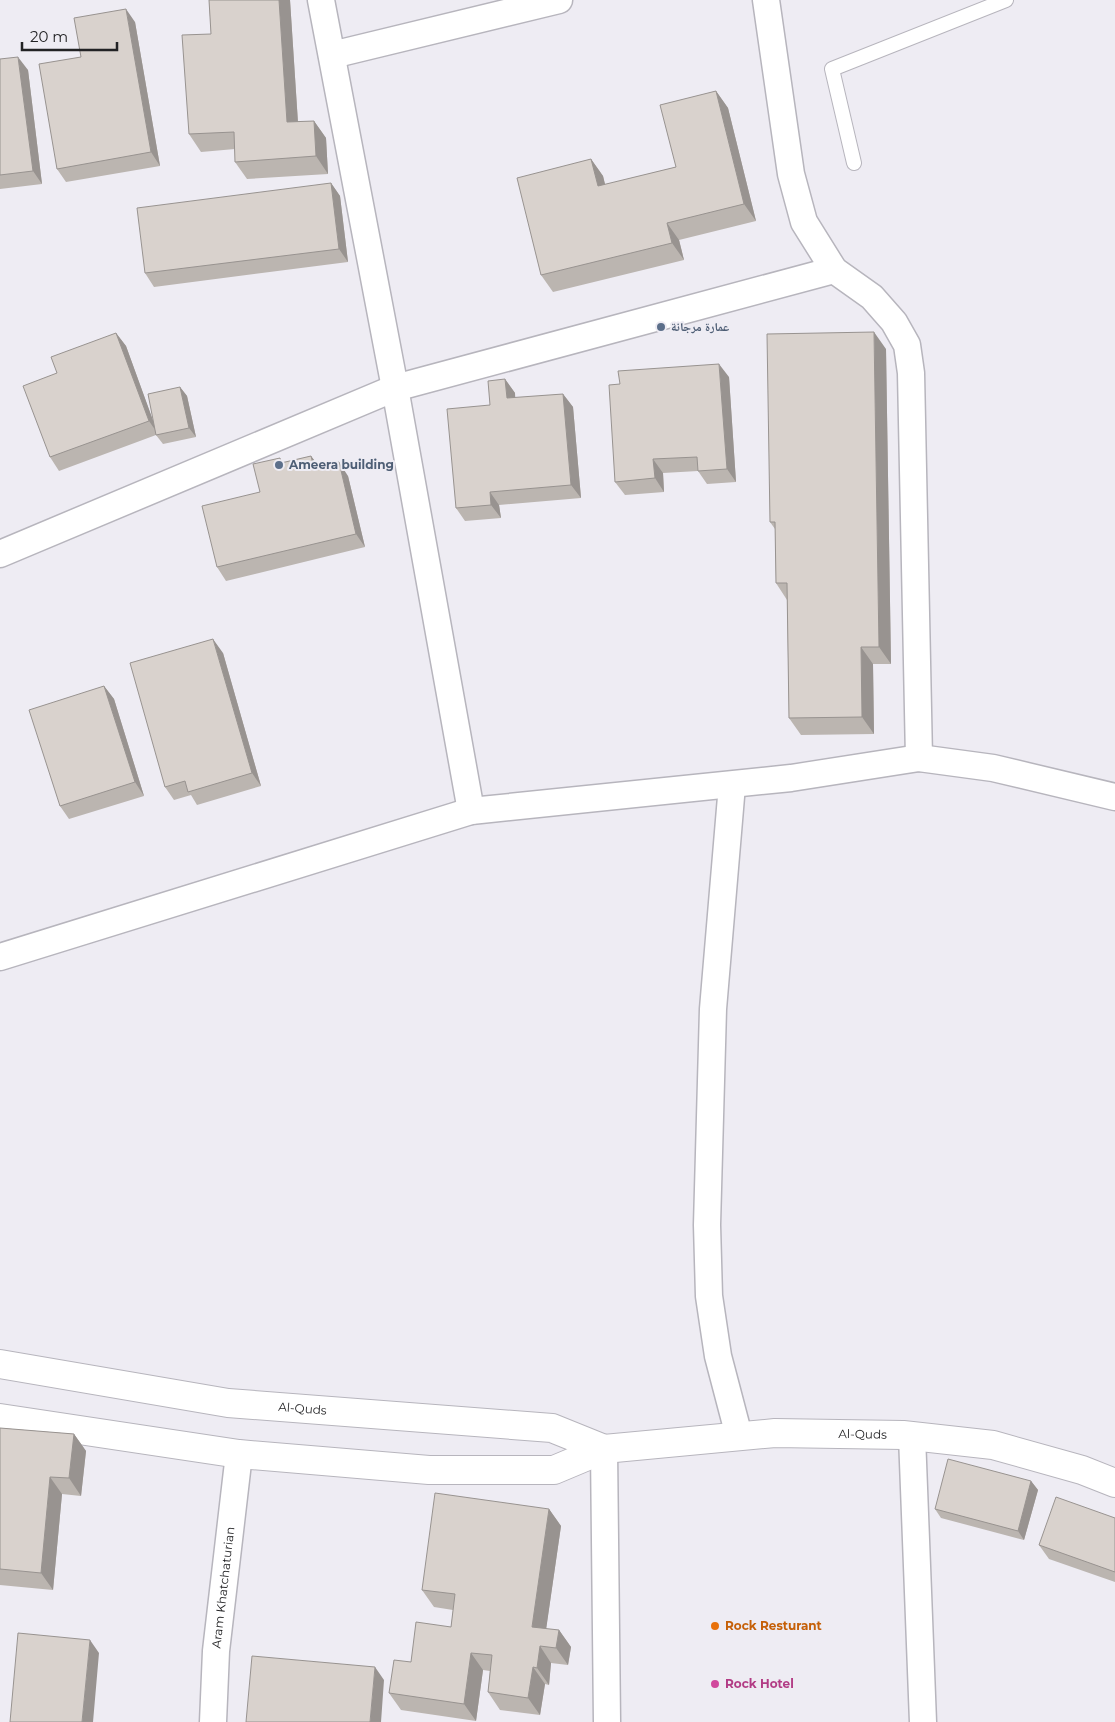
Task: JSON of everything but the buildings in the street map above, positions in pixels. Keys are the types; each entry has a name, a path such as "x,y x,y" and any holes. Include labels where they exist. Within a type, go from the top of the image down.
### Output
{"street":[{"path":"321,0 395,388 470,811"},
{"path":"332,55 559,0"},
{"path":"766,0 791,174 804,222 834,270 872,297 894,322 907,345 911,373 919,758"},
{"path":"0,554 395,388 834,270"},
{"path":"0,957 470,811 732,785 791,778 919,758 993,768 1115,797"},
{"path":"732,785 714,1009 707,1225 709,1296 718,1356 738,1436"},
{"name":"Al-Quds","path":"0,1364 228,1403 552,1428 604,1449"},
{"name":"Al-Quds","path":"0,1418 238,1454 429,1470 554,1470 604,1449 775,1433 912,1436 993,1445 1082,1470 1115,1483"},
{"path":"912,1436 925,1722"},
{"path":"604,1449 606,1722"},
{"name":"Aram Khatchaturian","path":"213,1722 216,1651 238,1454"}],"lane":[{"path":"854,163 832,69 1006,0"}],"place":[{"name":"عمارة مرجانة","path":"661,327"},
{"name":"Ameera building","path":"279,465"},
{"name":"Rock Resturant","path":"715,1626"},
{"name":"Rock Hotel","path":"715,1684"}]}
